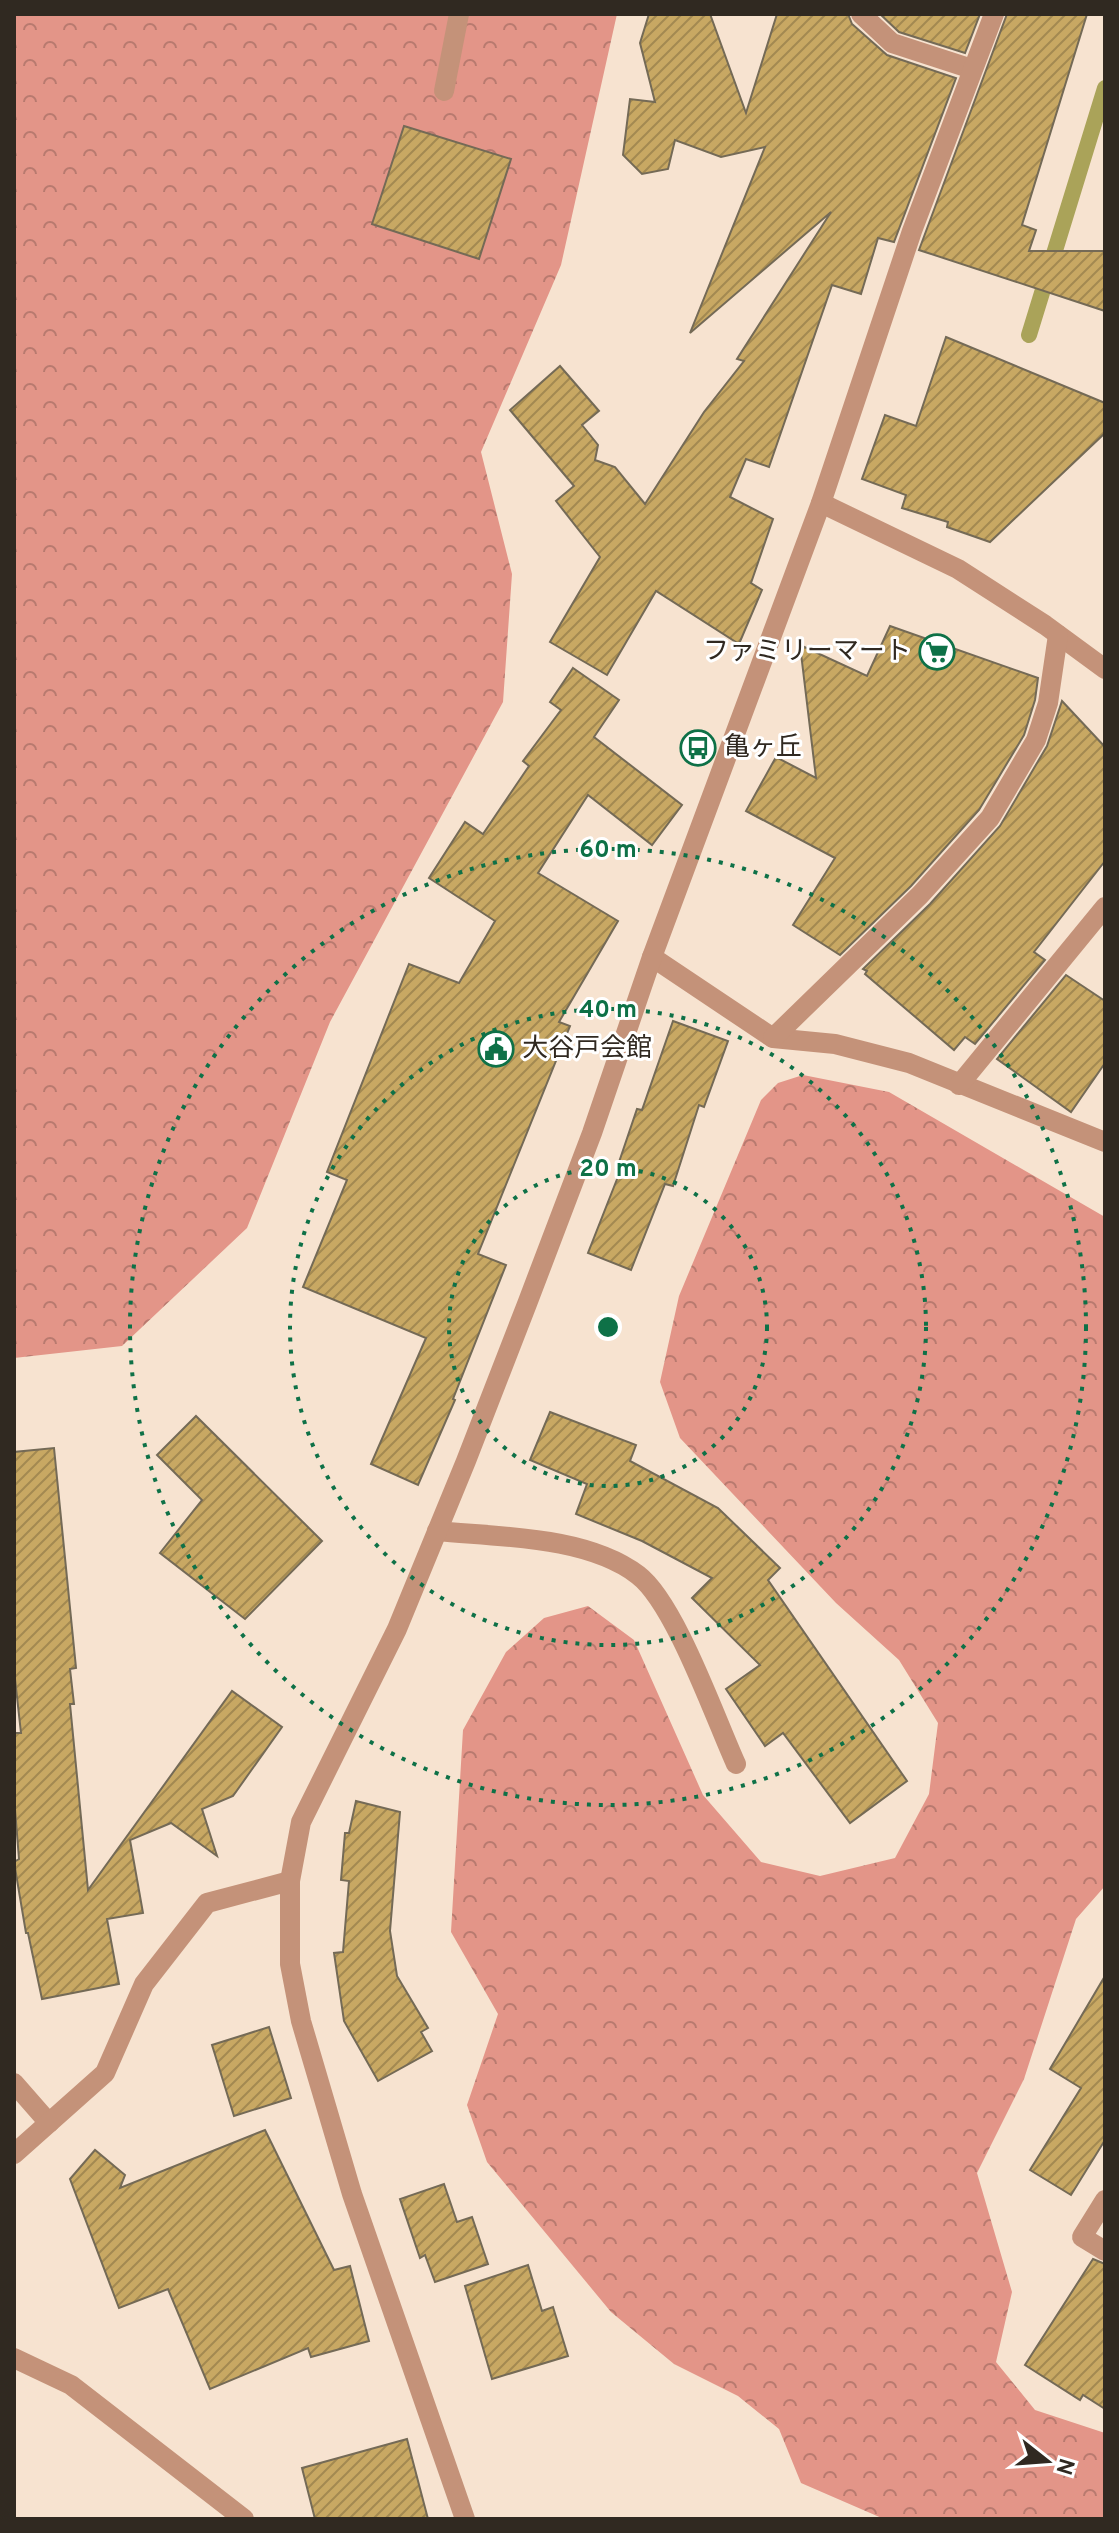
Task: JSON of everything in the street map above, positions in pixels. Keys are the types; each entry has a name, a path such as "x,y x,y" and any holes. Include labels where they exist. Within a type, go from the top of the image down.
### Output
{"street":[{"path":"444,91 459,14"},
{"path":"861,14 892,43 972,69"},
{"path":"465,2519 352,2194 301,2021 290,1964 290,1881 301,1822 397,1629 581,1161 652,957 821,503 912,231 994,14"},
{"path":"821,503 958,569 1105,669"},
{"path":"773,1038 920,895 990,818 1036,740 1048,703 1058,635"},
{"path":"959,1085 1105,907"},
{"path":"652,957 773,1038 835,1044 909,1063 1105,1142"},
{"path":"437,1531 562,1543 601,1556 639,1576 670,1615 736,1764"},
{"path":"14,2154 105,2073 144,1984 207,1903 290,1881"},
{"path":"14,2083 49,2123"},
{"path":"1105,2200 1082,2237 1105,2251"},
{"path":"14,2358 71,2385 244,2519"}],"green space":[{"path":"14,14 617,14 561,265 481,452 512,574 503,702 330,1022 247,1228 122,1346 14,1358"},
{"path":"803,1075 889,1092 1105,1217 1105,1886 1076,1919 1024,2079 977,2173 1012,2292 996,2362 1035,2410 1105,2433 1105,2519 884,2519 801,2483 779,2429 738,2396 674,2364 611,2312 487,2162 467,2105 498,2014 451,1932 463,1730 506,1652 544,1618 588,1606 634,1640 703,1795 761,1862 820,1876 895,1858 929,1794 938,1723 899,1660 836,1603 680,1438 660,1382 679,1296 761,1100 778,1083"}],"building":[{"path":"649,14 710,14 746,113 777,14 848,14 852,24 887,55 956,78 894,242 878,238 861,294 832,285 769,467 746,459 730,497 773,519 751,583 762,590 739,644 656,591 607,675 550,642 600,557 556,501 574,486 510,410 560,366 599,411 582,425 598,445 595,460 615,467 645,504 704,412 744,361 737,359 831,212 690,333 765,147 721,157 675,140 668,169 642,174 623,155 630,99 655,102 640,43"},
{"path":"880,14 980,14 965,53 899,32"},
{"path":"1007,14 1087,14 1022,225 1036,230 1029,251 1105,251 1105,311 919,250"},
{"path":"404,126 511,159 479,259 372,224"},
{"path":"946,337 1105,403 1105,433 990,542 947,527 948,522 902,508 906,495 862,479 885,415 916,426"},
{"path":"890,626 1038,678 1035,700 1024,735 979,810 911,886 840,955 793,925 835,858 746,811 776,757 816,778 800,645 867,676"},
{"path":"573,668 619,700 594,737 682,805 652,845 588,795 538,873 618,921 559,1022 570,1026 478,1254 506,1265 455,1400 418,1485 371,1464 426,1338 303,1287 347,1180 327,1172 409,964 459,983 495,921 429,878 465,822 483,834 529,766 523,761 561,710 550,702"},
{"path":"1062,701 1105,747 1105,861 1034,952 1045,960 975,1044 965,1037 954,1050 865,974 867,971 863,969 930,904 1000,826 1047,746"},
{"path":"1066,975 1105,1001 1105,1063 1071,1112 997,1059"},
{"path":"673,1021 728,1041 704,1107 699,1105 673,1186 665,1184 631,1270 588,1253 621,1169 617,1168 637,1109 642,1110"},
{"path":"550,1412 636,1445 630,1461 718,1508 780,1568 768,1580 907,1781 850,1823 783,1733 765,1746 726,1689 760,1665 692,1598 712,1578 642,1541 576,1514 587,1484 530,1460"},
{"path":"196,1416 322,1541 245,1619 160,1553 202,1500 157,1455"},
{"path":"54,1448 76,1668 70,1669 74,1704 70,1704 88,1890 232,1691 282,1727 233,1796 202,1809 217,1856 171,1823 130,1840 143,1913 107,1919 119,1984 42,1999 26,1933 14,1862 19,1859 14,1797 14,1733 21,1733 14,1670 14,1452"},
{"path":"356,1801 400,1812 390,1931 397,1976 428,2028 421,2032 432,2051 378,2081 344,2021 334,1953 343,1952 349,1881 341,1880 345,1833 349,1833"},
{"path":"1105,1976 1105,2140 1071,2195 1030,2170 1081,2088 1050,2069"},
{"path":"269,2027 291,2098 234,2116 212,2045"},
{"path":"265,2130 334,2270 350,2266 369,2341 311,2357 308,2348 210,2389 168,2289 119,2308 70,2179 95,2150 125,2175 120,2188"},
{"path":"444,2184 457,2222 472,2217 488,2264 435,2282 425,2255 420,2258 400,2199"},
{"path":"1093,2259 1105,2264 1105,2409 1083,2395 1080,2400 1025,2365"},
{"path":"528,2265 542,2311 553,2307 568,2356 492,2379 465,2286"},
{"path":"407,2439 428,2519 315,2519 302,2468"}],"waterway":[{"path":"1029,335 1105,88"}],"place":[{"name":"ファミリーマート","path":"937,652"},
{"name":"亀ヶ丘","path":"698,748"},
{"name":"大谷戸会館","path":"496,1049"}]}
